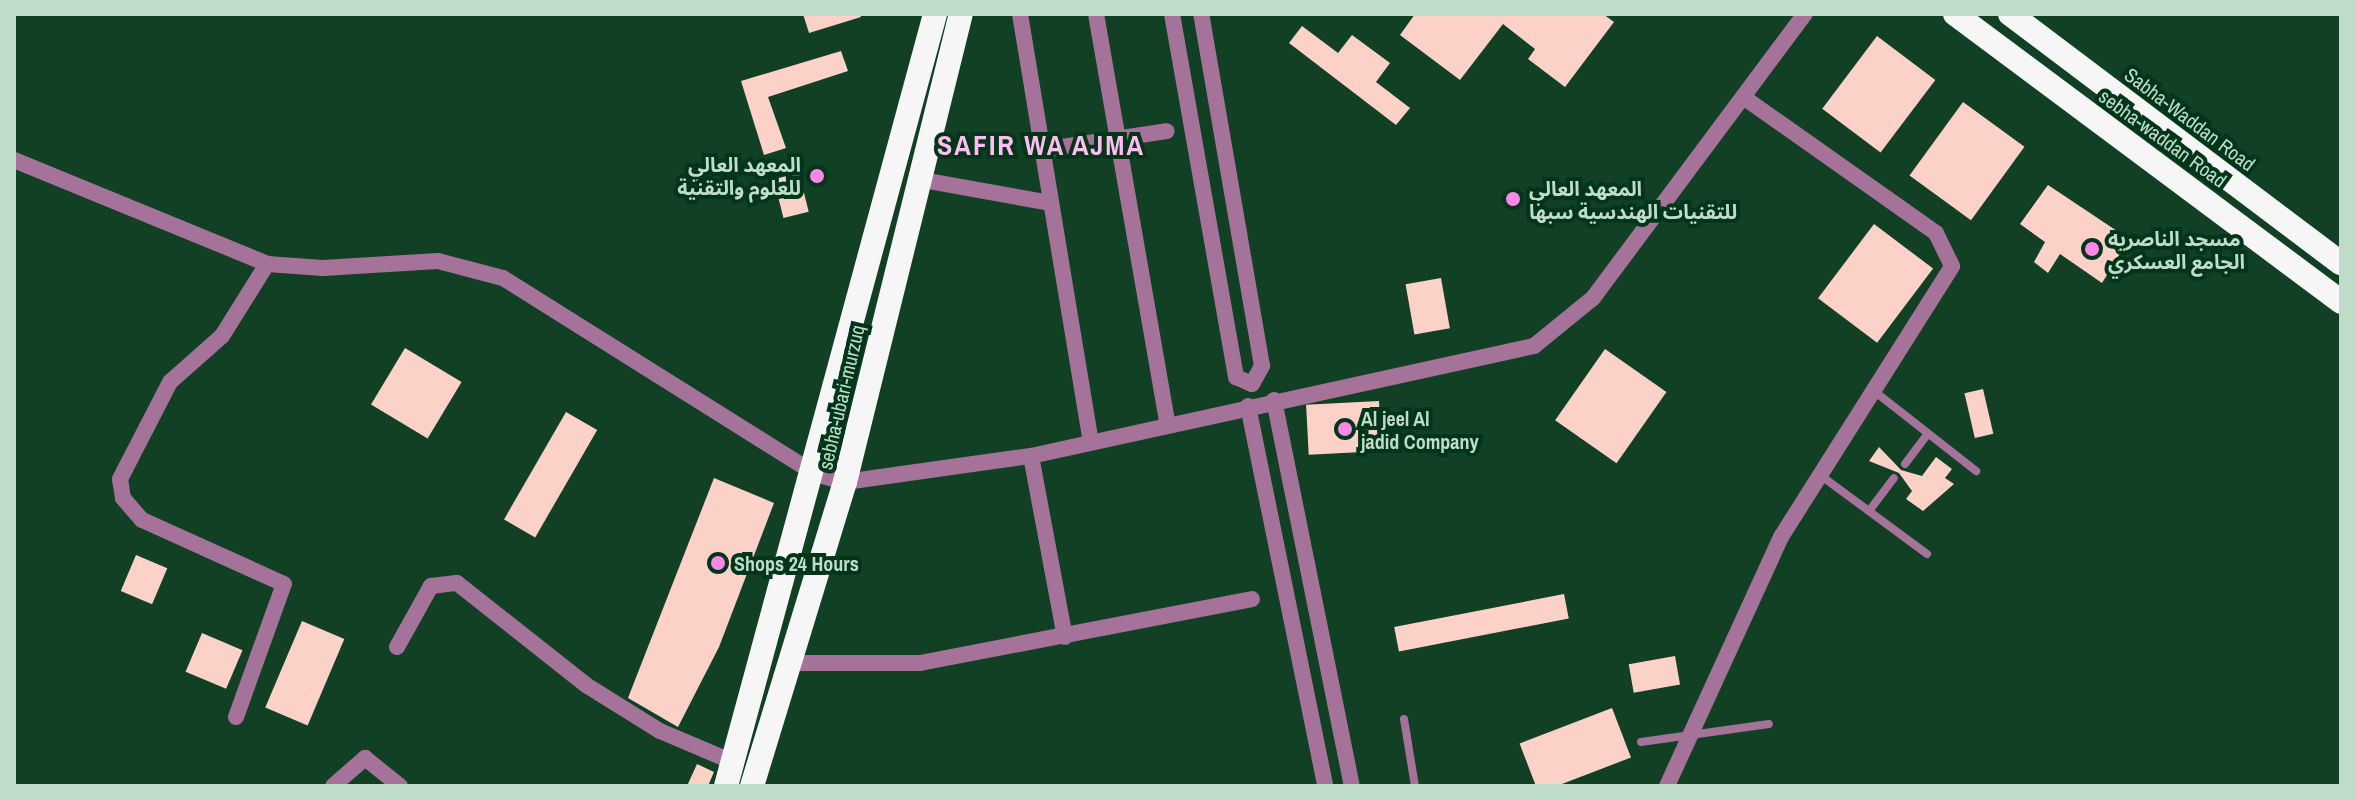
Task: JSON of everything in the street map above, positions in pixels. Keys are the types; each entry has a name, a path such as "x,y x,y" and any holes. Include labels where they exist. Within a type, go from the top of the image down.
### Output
{"highway":[{"name":"sebha-ubari-murzuq","path":"726,786 815,474 935,14"},
{"name":"sebha-ubari-murzuq","path":"752,786 793,663 845,482 917,179 961,14"},
{"name":"sebha-waddan Road","path":"1955,14 2341,302"},
{"name":"Sabha-Waddan Road","path":"2010,14 2341,263"},
{"path":"2211,203 2229,177"}],"street":[{"path":"1020,14 1091,442"},
{"path":"1096,14 1168,425"},
{"path":"1172,14 1236,377 1252,384 1263,370 1201,14"},
{"path":"14,160 267,264 323,268 438,261 503,278 815,474 845,482 1031,456 1274,400 1494,357 1551,337 1593,298 1805,14"},
{"path":"1667,786 1767,567 1819,474 1946,283 1950,250 1936,233 1743,97"},
{"path":"1192,130 1222,126"},
{"path":"1042,150 1167,131"},
{"path":"917,179 1050,203"},
{"path":"236,717 284,584 142,520 123,498 120,479 170,382 222,336 267,264"},
{"path":"1274,400 1352,786"},
{"path":"1248,406 1325,786"},
{"path":"1031,456 1065,637"},
{"path":"397,647 431,586 457,583 586,685 660,731 733,762"},
{"path":"793,663 906,665 1252,599"},
{"path":"1306,690 1331,686"},
{"path":"333,786 365,758 400,786"}],"lane":[{"path":"1874,391 1976,471"},
{"path":"1905,464 1927,435"},
{"path":"1819,474 1927,554"},
{"path":"1869,511 1894,478"},
{"path":"1404,719 1415,786"},
{"path":"1641,742 1769,724"}],"building":[{"path":"803,14 860,14 861,17 809,33"},
{"path":"1415,14 1603,14 1614,22 1565,87 1528,59 1535,49 1503,24 1460,80 1400,35"},
{"path":"1302,26 1338,53 1352,35 1390,63 1376,82 1410,108 1396,125 1289,43"},
{"path":"1877,36 1935,80 1881,153 1822,109"},
{"path":"841,51 848,71 768,97 786,148 764,155 741,81"},
{"path":"1963,102 2024,147 1971,220 1910,176"},
{"path":"799,173 809,212 783,218 774,179"},
{"path":"2048,185 2129,239 2102,283 2060,254 2048,273 2034,262 2045,242 2020,224"},
{"path":"1874,224 1933,269 1877,343 1818,298"},
{"path":"1441,278 1450,328 1414,334 1406,284"},
{"path":"405,348 462,382 428,439 371,405"},
{"path":"1605,349 1666,392 1617,463 1555,420"},
{"path":"1983,389 1993,434 1975,438 1964,393"},
{"name":"Al jeel Al jadid Company","path":"1379,401 1382,451 1309,455 1306,405"},
{"path":"566,412 597,430 535,537 504,519"},
{"path":"1879,447 1901,470 1922,476 1936,457 1952,469 1945,478 1954,484 1923,511 1906,499 1912,491 1899,473 1869,461"},
{"name":"Shops 24 Hours","path":"714,478 774,503 719,647 678,727 628,698"},
{"path":"136,555 167,568 152,604 121,591"},
{"path":"1564,594 1569,619 1399,652 1394,627"},
{"path":"302,621 344,639 308,726 265,708"},
{"path":"202,633 243,650 226,689 186,672"},
{"path":"1675,656 1680,685 1634,693 1629,664"},
{"path":"1612,708 1631,757 1557,786 1536,786 1520,743"},
{"path":"697,764 714,772 708,786 687,786"}],"place":[{"name":"المعهد العالي للعلوم والتقنية","path":"817,176"},
{"name":"المعهد العالي للتقنيات الهندسية سبها","path":"1513,199"},
{"name":"مسجد الناصريه الجامع العسكري","path":"2092,249"},
{"name":"Al jeel Al jadid Company","path":"1345,429"},
{"name":"Shops 24 Hours","path":"718,563"}],"district":[{"name":"SAFIR WA AJMA","path":"1041,145"}]}
